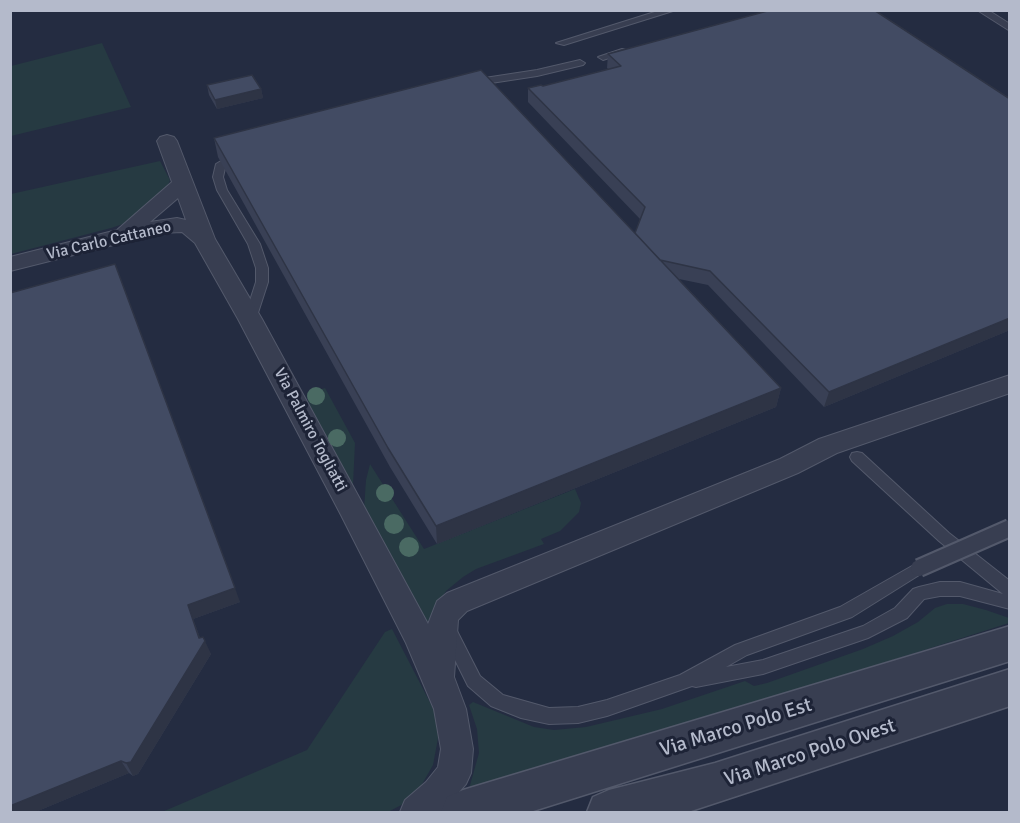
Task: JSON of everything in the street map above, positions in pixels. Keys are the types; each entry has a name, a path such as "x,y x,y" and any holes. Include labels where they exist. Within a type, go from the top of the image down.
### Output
{"street":[{"name":"Via Palmiro Togliatti","path":"167,141 204,239 250,319 438,677"},
{"path":"121,236 183,183"},
{"name":"Via Carlo Cattaneo","path":"10,264 121,236 177,225 189,227 204,239"},
{"path":"417,813 438,794 454,773 457,749 455,729 438,677 443,620 448,610 465,598 789,466 828,446 1010,384"},
{"name":"Via Marco Polo Est","path":"463,813 1010,643"},
{"name":"Via Marco Polo Ovest","path":"609,813 715,784 1010,687"},
{"path":"673,813 715,784"}],"lane":[{"path":"561,43 672,10"},
{"path":"981,10 1010,28"},
{"path":"603,57 634,49"},
{"path":"478,82 537,74 580,63"},
{"path":"220,164 218,177 222,190 254,244 262,268 262,282 250,319"},
{"path":"857,458 944,537 1010,591"},
{"path":"443,620 474,681 497,700 521,710 549,716 578,715 608,708 685,681 741,650 846,612 919,568 1010,528"},
{"path":"685,681 757,669 868,631 901,613 920,594 940,589 960,589 1010,602"}],"shaded area":[{"path":"102,43 131,107 11,136 11,66"},
{"path":"160,161 170,180 166,190 129,222 11,254 11,194"},
{"path":"325,388 355,443 353,485 346,477 308,406 308,393"},
{"path":"370,464 424,549 575,489 581,503 579,512 560,531 541,539 544,544 476,569 463,577 446,591 427,623 364,510 366,480"},
{"path":"947,604 963,604 986,610 1009,618 1009,623 467,796 479,753 477,729 469,705 473,702 534,727 554,730 586,727 662,709 745,681 754,686 767,683 893,636 918,622 935,608"},
{"path":"392,629 436,714 439,733 433,765 421,786 407,802 388,812 162,812 307,750 385,632"}],"building":[{"path":"771,10 874,10 1010,99 1010,318 829,392 710,271 660,260 635,233 645,207 528,88 621,66 608,54"},
{"path":"481,70 781,388 436,526 388,448 214,138"},
{"path":"252,75 261,89 215,100 207,85"},
{"path":"115,264 235,588 188,605 199,638 203,637 205,641 131,762 121,761 10,806 10,293"}]}
